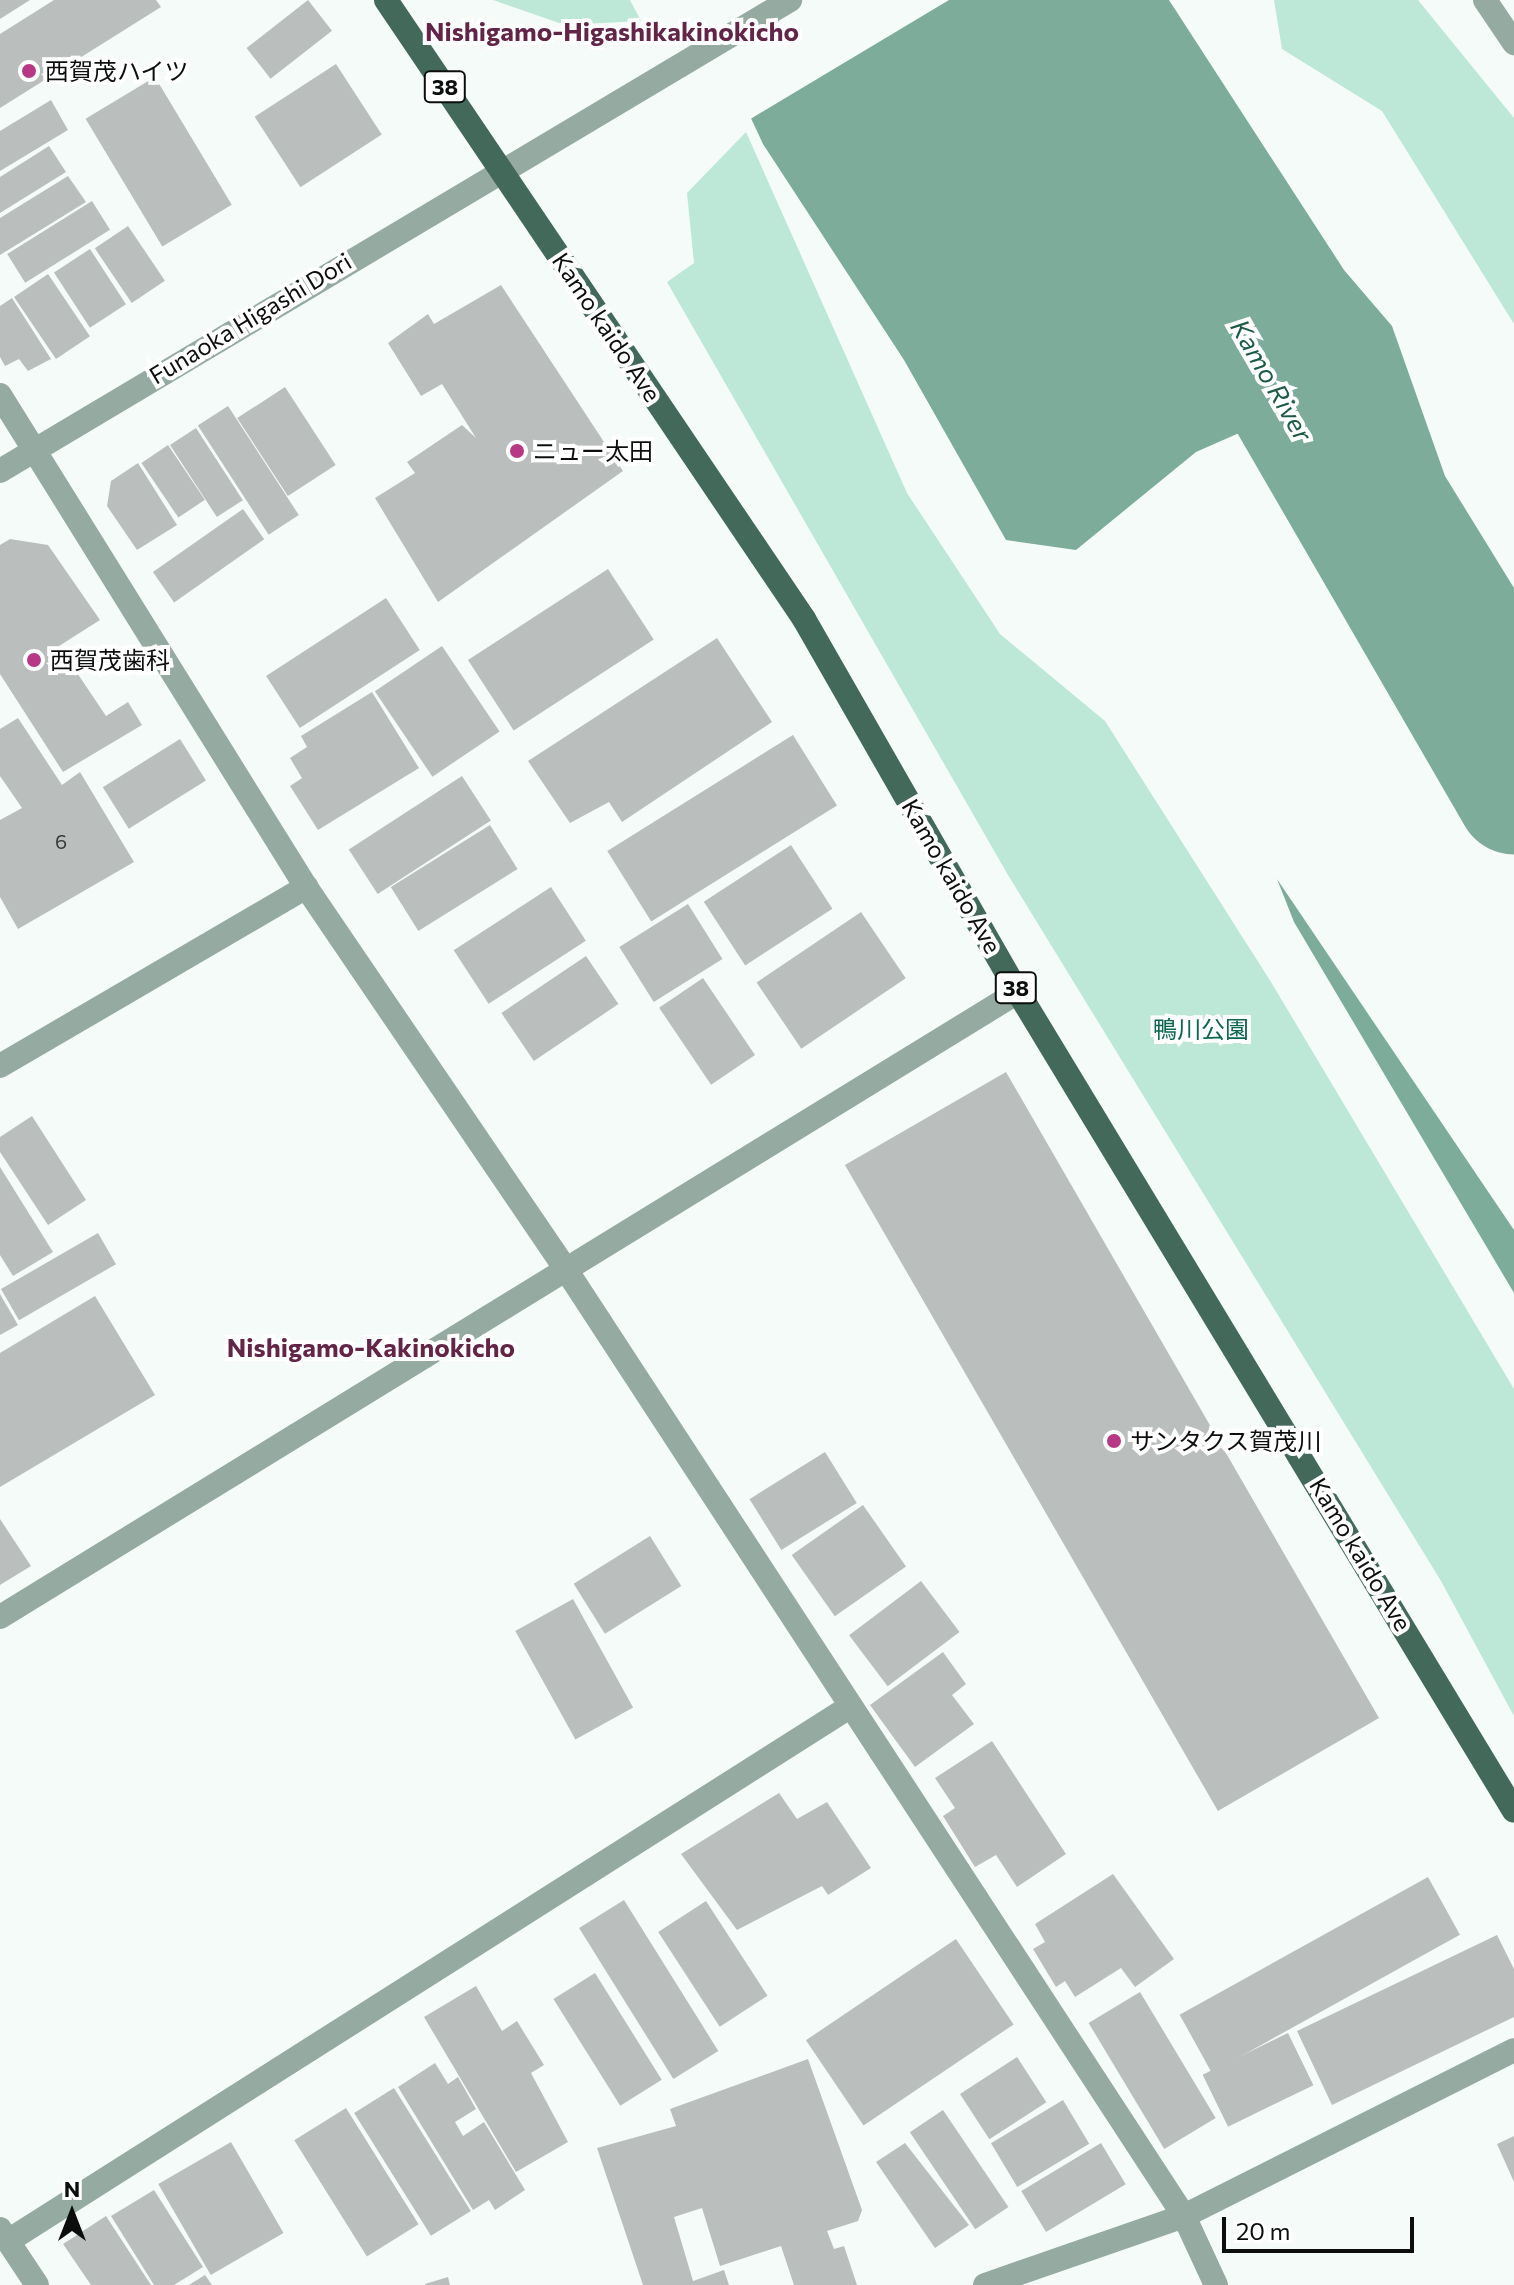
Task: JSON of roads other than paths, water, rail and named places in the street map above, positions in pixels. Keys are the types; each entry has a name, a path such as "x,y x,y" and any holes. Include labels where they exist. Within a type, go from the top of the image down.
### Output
{"main road":[{"name":"Kamo kaido Ave","path":"386,0 804,619 1018,992 1514,1811"}],"street":[{"name":"Funaoka Higashi Dori","path":"0,471 408,221 504,175 790,0"},
{"path":"1485,0 1514,43"},
{"path":"0,395 36,448 306,887 565,1268 848,1708 1184,2216 1216,2285"},
{"path":"0,1066 306,887"},
{"path":"0,1617 1018,992"},
{"path":"37,2285 4,2235 848,1708"},
{"path":"985,2285 1184,2216 1514,2050"}],"water":[{"path":"696,0 1169,0 1344,270 1392,326 1445,476 1514,588 1514,697 1417,552 1323,443 1246,430 1196,452 1076,550 1006,540 904,360 763,144"},
{"path":"1277,879 1514,1230 1514,1293 1294,922"}],"waterway":[{"name":"Kamo River","path":"1229,305 1514,797"}],"place":[{"name":"西賀茂ハイツ","path":"29,71"},
{"name":"ニュー太田","path":"517,451"},
{"name":"西賀茂歯科","path":"34,660"},
{"name":"サンタクス賀茂川","path":"1114,1441"}],"district":[{"name":"Nishigamo-Higashikakinokicho","path":"612,31"},
{"name":"Nishigamo-Kakinokicho","path":"371,1347"}],"park label":[{"name":"鴨川公園","path":"1201,1029"}]}
